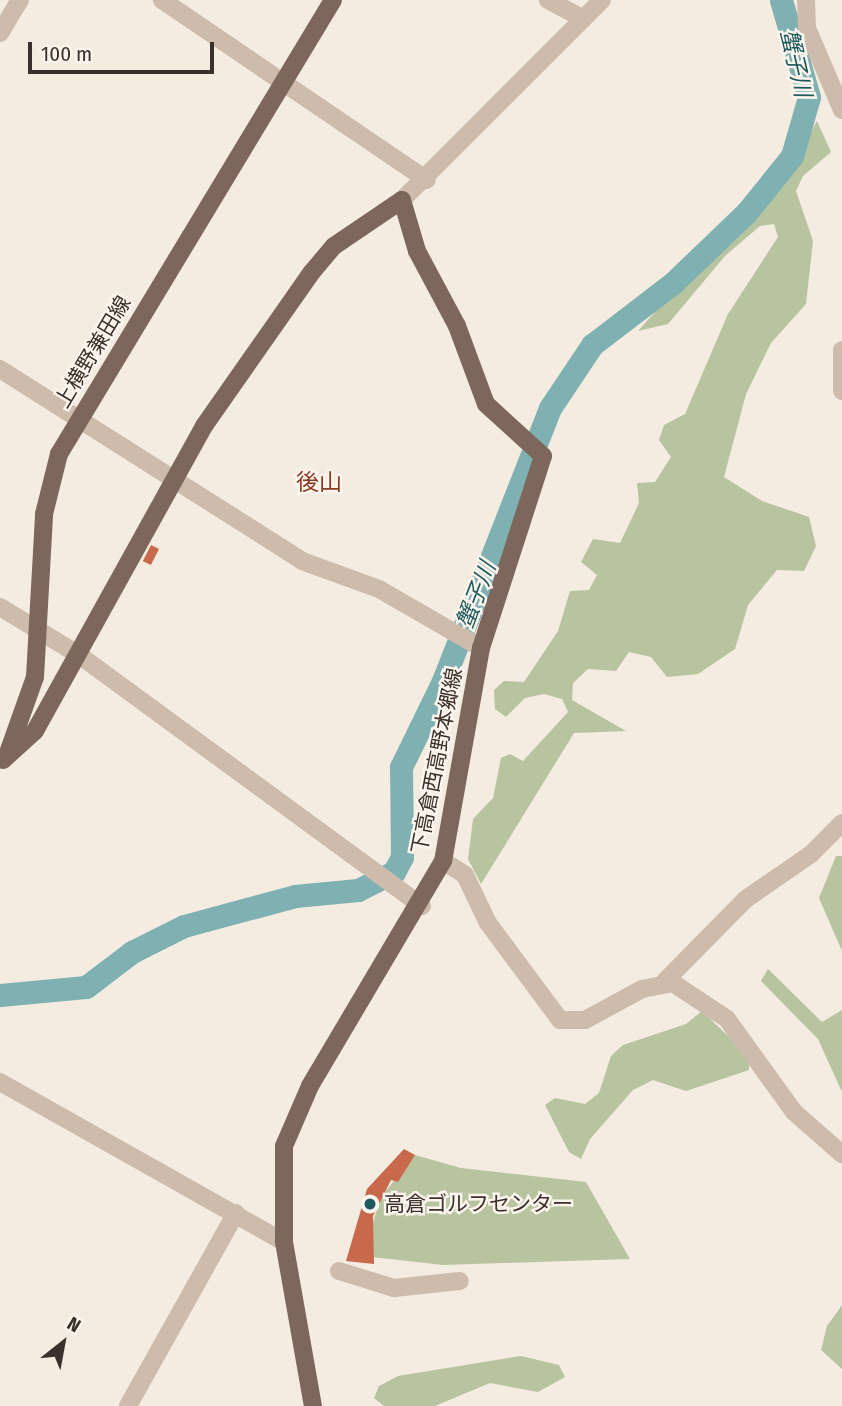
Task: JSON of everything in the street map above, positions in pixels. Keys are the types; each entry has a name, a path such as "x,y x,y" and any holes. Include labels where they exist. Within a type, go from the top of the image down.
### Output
{"main road":[{"name":"上横野兼田線","path":"2,762 27,706 38,627 49,486 78,420 333,0"},
{"name":"下高倉西高野本郷線","path":"313,1406 284,1241 280,1176 294,1118 422,906 443,860 467,641 543,456 486,404 470,373 457,326 418,251 402,200"},
{"path":"2,762 34,731 79,655 172,481 334,246 402,200"}],"street":[{"path":"0,33 20,0"},
{"path":"162,0 285,79 427,180"},
{"path":"548,0 583,19"},
{"path":"402,200 427,180 602,0"},
{"path":"806,0 807,28 842,110"},
{"path":"842,350 842,391"},
{"path":"0,369 172,481 302,561 379,589 467,641"},
{"path":"0,607 38,627 79,655 422,906"},
{"path":"443,860 465,875 488,923 560,1020 585,1020 665,981 746,899 811,854 842,823"},
{"path":"665,981 727,1019 794,1112 842,1154"},
{"path":"0,1082 284,1241"},
{"path":"128,1406 236,1213"},
{"path":"339,1271 394,1287 460,1282"}],"green space":[{"path":"817,121 831,152 803,176 796,191 813,241 806,304 771,343 746,394 724,477 762,501 809,517 816,546 804,571 777,570 748,605 735,649 698,674 667,677 651,657 629,652 616,671 588,669 573,683 572,700 626,731 574,733 481,884 468,859 473,819 493,798 501,758 510,754 523,761 568,712 562,699 544,694 525,698 506,717 495,709 494,690 504,681 524,682 558,631 570,591 589,590 597,575 581,562 593,539 620,543 639,503 637,483 655,482 671,457 659,440 664,425 685,414 728,314 778,237 774,224 760,226 725,256 668,324 638,331 692,270 766,207"},
{"path":"836,856 842,856 842,951 819,898"},
{"path":"768,969 822,1022 842,1010 842,1092 818,1039 761,981"},
{"path":"702,1011 749,1056 749,1070 686,1091 653,1080 633,1090 590,1139 581,1159 569,1152 545,1105 555,1098 585,1104 599,1093 611,1056 623,1045 686,1024"},
{"path":"415,1155 461,1168 586,1182 630,1259 443,1265 372,1257 370,1233 380,1198"},
{"path":"842,1305 842,1369 821,1350 827,1326"},
{"path":"521,1356 559,1365 565,1377 538,1392 490,1383 435,1406 384,1406 374,1398 379,1386 398,1376"}],"building":[{"path":"151,545 159,549 151,565 143,561"},
{"path":"404,1149 415,1155 398,1182 391,1180 373,1216 374,1264 346,1261 367,1189"}],"waterway":[{"name":"蟹子川","path":"0,995 86,987 132,952 184,926 295,896 358,890 394,872 402,857 401,767 443,681 550,408 592,345 674,282 747,212 792,156 809,97 781,0"}],"place":[{"name":"高倉ゴルフセンター","path":"370,1204"}],"district":[{"name":"後山","path":"319,482"}]}
